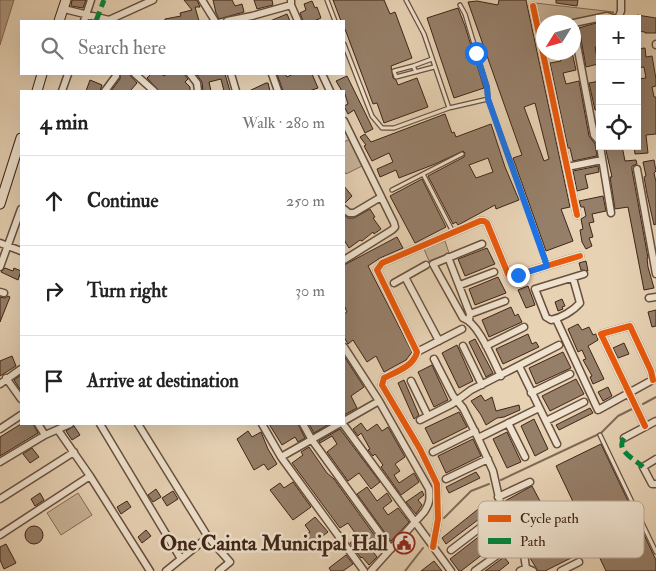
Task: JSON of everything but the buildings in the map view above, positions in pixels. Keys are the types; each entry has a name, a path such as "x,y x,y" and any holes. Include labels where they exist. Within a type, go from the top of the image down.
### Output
{"street":[{"path":"85,18 91,0"},
{"path":"60,20 65,4 85,18 109,20 153,0"},
{"path":"202,0 215,20"},
{"path":"619,15 621,0"},
{"path":"240,20 253,19 291,2 298,20"},
{"path":"533,6 536,15"},
{"path":"581,22 596,18"},
{"path":"547,60 577,215"},
{"path":"580,60 596,137"},
{"path":"37,90 42,75"},
{"path":"62,90 68,75"},
{"path":"136,75 153,90"},
{"path":"191,75 197,83 198,90"},
{"path":"231,75 236,90"},
{"path":"272,75 278,90"},
{"path":"322,75 330,90"},
{"path":"106,90 116,76"},
{"path":"345,123 395,227 345,259"},
{"path":"0,204 18,161 20,146"},
{"path":"601,150 611,214"},
{"path":"567,167 602,160"},
{"path":"637,169 656,274"},
{"path":"345,210 349,213 354,213 382,197"},
{"path":"0,267 20,212"},
{"path":"433,547 438,519 437,484 420,449 382,385 384,378 412,363 416,358 417,352 377,270 382,263 480,221 487,223 508,274 513,276 580,256"},
{"path":"0,243 20,251"},
{"path":"482,244 433,264 463,318 505,301"},
{"path":"448,257 460,284 469,317 501,376"},
{"path":"394,283 426,266"},
{"path":"460,284 494,272"},
{"path":"573,278 580,304 556,319 551,320 546,317 535,289 584,274"},
{"path":"405,277 439,341"},
{"path":"556,319 598,410 628,393 654,379 630,326 601,334 628,393 645,426"},
{"path":"486,346 524,327"},
{"path":"417,352 462,329"},
{"path":"420,420 457,401 464,394 558,345"},
{"path":"463,346 482,385"},
{"path":"345,349 379,401 429,488 430,503 415,523 371,571"},
{"path":"434,359 477,434 492,471 499,501"},
{"path":"519,366 557,444"},
{"path":"0,384 20,370"},
{"path":"531,393 570,374"},
{"path":"6,378 20,398"},
{"path":"411,381 428,416"},
{"path":"345,421 379,401"},
{"path":"546,421 584,402"},
{"path":"433,452 508,423 539,408"},
{"path":"0,429 20,417"},
{"path":"624,438 656,420"},
{"path":"508,423 525,457"},
{"path":"39,425 45,435"},
{"path":"0,462 45,435 68,425"},
{"path":"101,425 181,559"},
{"path":"139,425 208,537 230,562 219,571"},
{"path":"263,425 281,457 364,571"},
{"path":"304,425 312,440 391,549"},
{"path":"281,457 337,425"},
{"path":"345,425 451,571"},
{"path":"58,430 90,476 150,571"},
{"path":"0,499 74,452"},
{"path":"446,479 488,459"},
{"path":"656,459 643,467 652,484 656,484"},
{"path":"0,535 90,476"},
{"path":"498,497 530,482"},
{"path":"451,550 478,529"},
{"path":"166,571 208,537"},
{"path":"475,571 493,558"},
{"path":"561,571 578,562"}],"lane":[{"path":"328,0 335,20"},
{"path":"406,0 424,34 449,108"},
{"path":"460,5 487,87 488,99 547,266"},
{"path":"345,47 372,116 382,128 394,128 449,108 488,99"},
{"path":"432,60 394,71 396,78 434,67"},
{"path":"413,66 416,72"},
{"path":"392,190 462,154"},
{"path":"422,174 453,232"},
{"path":"600,436 631,501"},
{"path":"644,527 656,552"}],"shaded area":[{"path":"0,0 14,0 0,45"},
{"path":"535,3 614,12 581,20 581,15 539,15"},
{"path":"350,139 364,165 346,174 345,172 345,142"},
{"path":"445,241 449,253 429,261 424,249"},
{"path":"78,493 92,515 61,535 47,513"}],"waterway":[{"path":"643,404 656,397"},
{"path":"501,480 601,433 618,416 632,409"},
{"path":"444,518 471,491 489,484"},
{"path":"405,571 423,548"}],"marked path":[{"path":"96,20 104,0"},
{"path":"624,438 622,443 624,451 643,467"}],"cycle path":[{"path":"533,6 577,215"},
{"path":"433,547 438,519 437,484 420,449 382,385 384,378 408,365 417,352 377,270 382,263 480,221 487,223 508,274 513,276 580,256"},
{"path":"645,426 601,334 630,326 651,371 653,380"}],"place":[{"name":"One Cainta Municipal Hall","path":"404,543"}],"route":[{"path":"476,53 487,87 488,99 547,266 518,275"}]}
